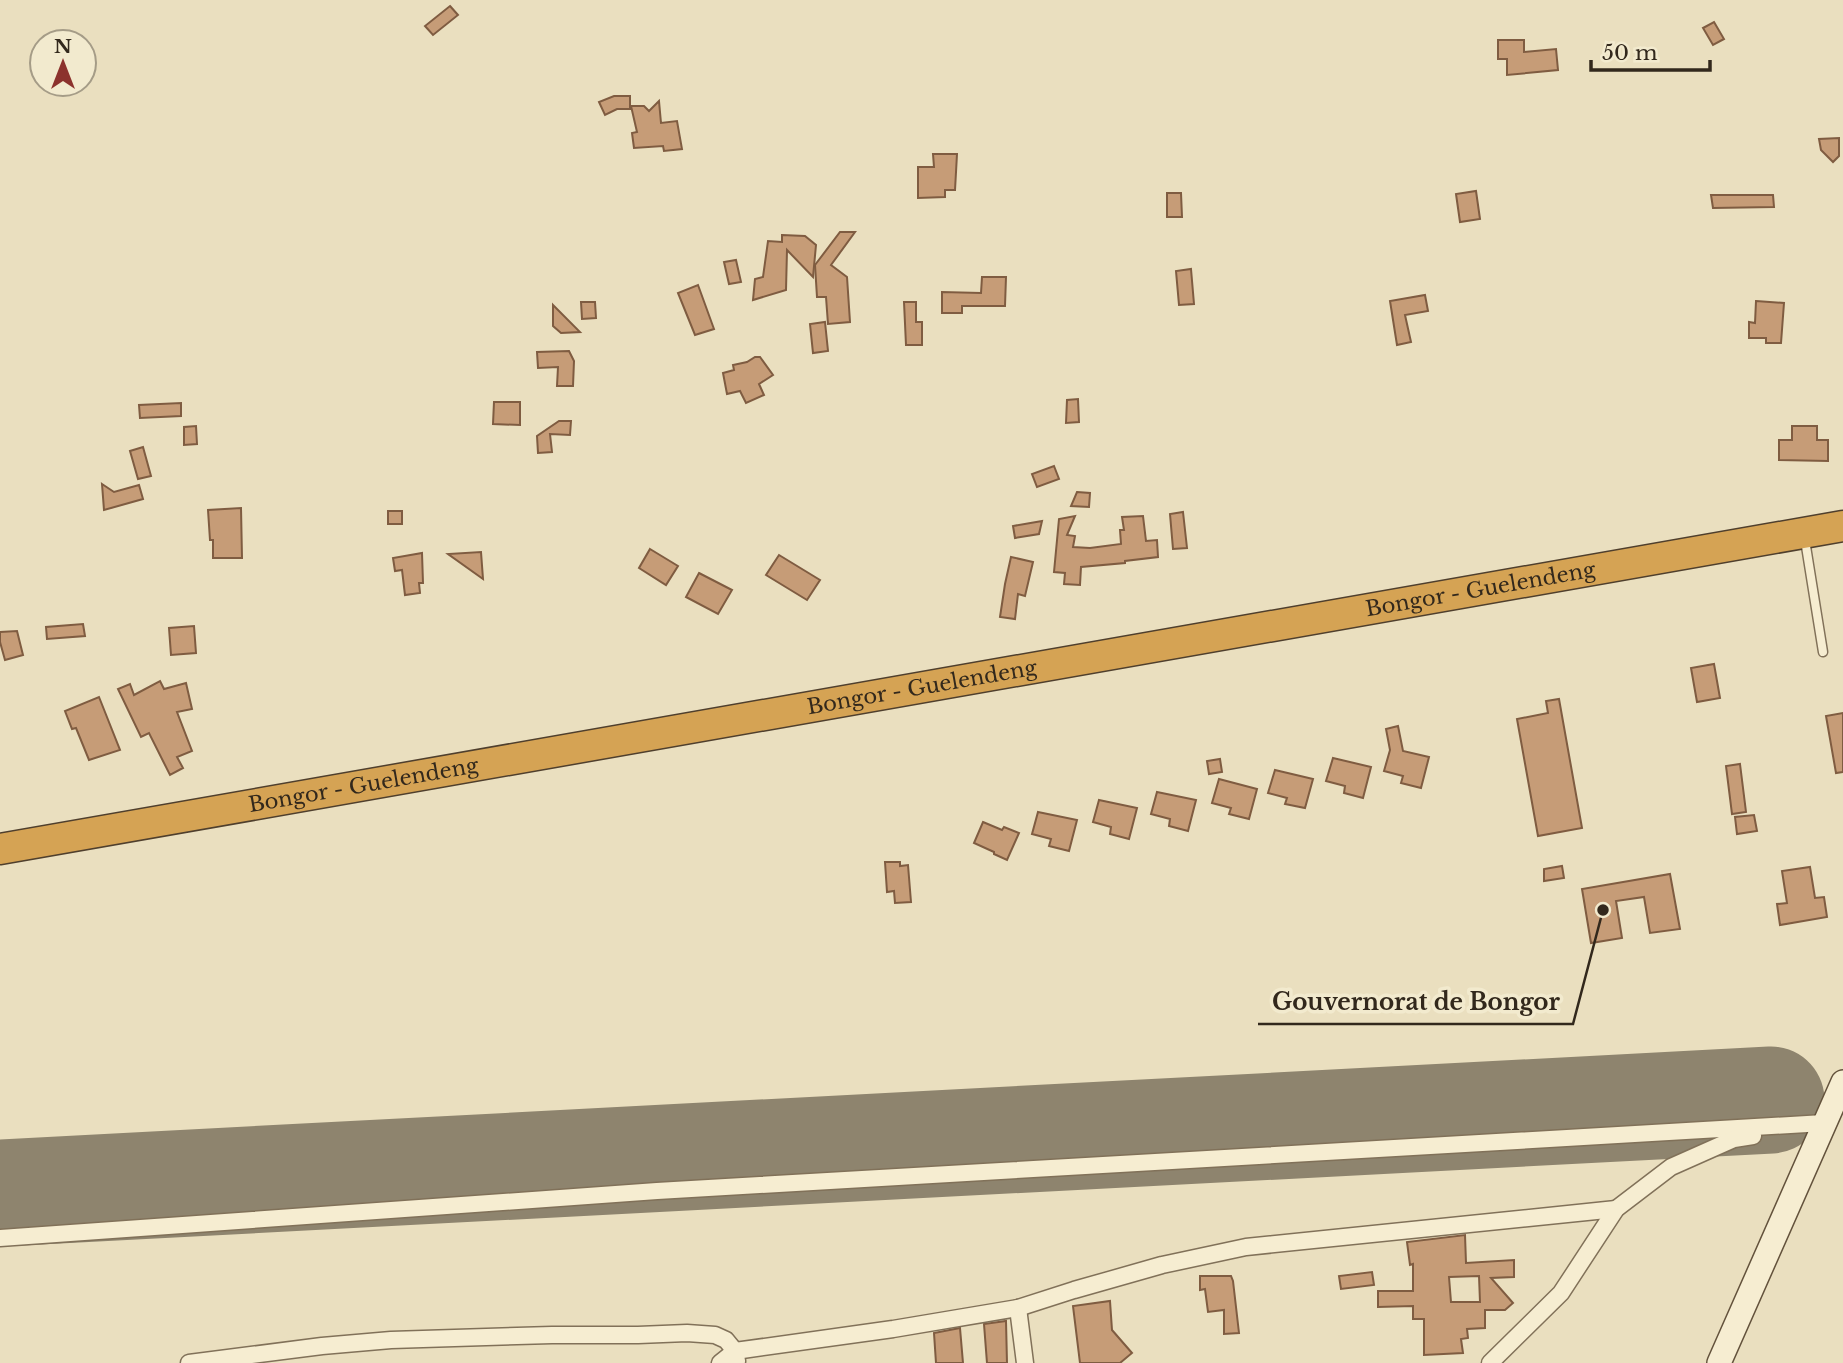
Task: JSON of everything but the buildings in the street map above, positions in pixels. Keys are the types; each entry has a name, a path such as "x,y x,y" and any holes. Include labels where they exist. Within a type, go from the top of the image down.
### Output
{"highway":[{"name":"Bongor - Guelendeng","path":"0,849 1843,526"}],"street":[{"path":"1718,1363 1833,1123 1843,1082"},
{"path":"1490,1363 1561,1293 1616,1209 1671,1167 1734,1139 1833,1123"},
{"path":"0,1238 657,1191 1833,1123"},
{"path":"720,1363 736,1357 1018,1308 1162,1265 1245,1247 1616,1209"},
{"path":"1018,1308 1025,1363"},
{"path":"188,1363 349,1343 687,1333 715,1335 726,1340 736,1357"}],"lane":[{"path":"1804,533 1823,652"}],"runway":[{"path":"0,1193 1771,1100"}],"place":[{"name":"Gouvernorat de Bongor","path":"1603,910"}]}
